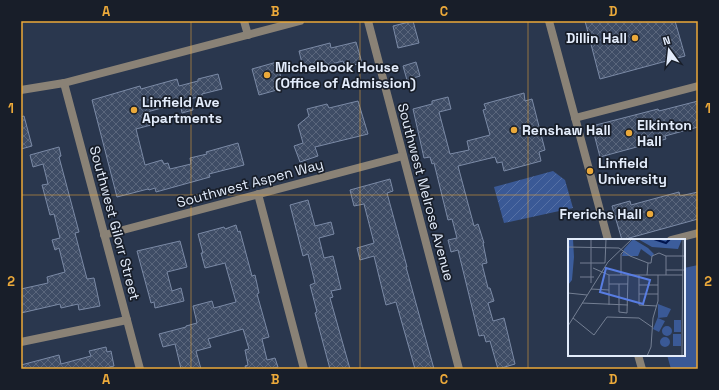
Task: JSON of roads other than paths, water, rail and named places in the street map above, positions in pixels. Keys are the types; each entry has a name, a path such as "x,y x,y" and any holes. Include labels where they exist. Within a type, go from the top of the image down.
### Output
{"street":[{"path":"244,21 248,35"},
{"path":"21,90 64,83 300,21"},
{"name":"Southwest Melrose Avenue","path":"368,21 459,369"},
{"path":"549,21 608,239"},
{"name":"Southwest Gilorr Street","path":"64,83 140,369"},
{"path":"575,118 698,86"},
{"name":"Southwest Aspen Way","path":"104,235 403,156"},
{"path":"258,194 304,369"},
{"path":"675,239 698,233"},
{"path":"21,342 127,320"},
{"path":"638,356 642,369"}],"place":[{"name":"Dillin Hall","path":"635,38"},
{"name":"Michelbook House (Office of Admission)","path":"267,75"},
{"name":"Linfield Ave Apartments","path":"134,110"},
{"name":"Renshaw Hall","path":"514,130"},
{"name":"Elkinton Hall","path":"629,133"},
{"name":"Linfield University","path":"590,171"},
{"name":"Frerichs Hall","path":"650,214"}]}
